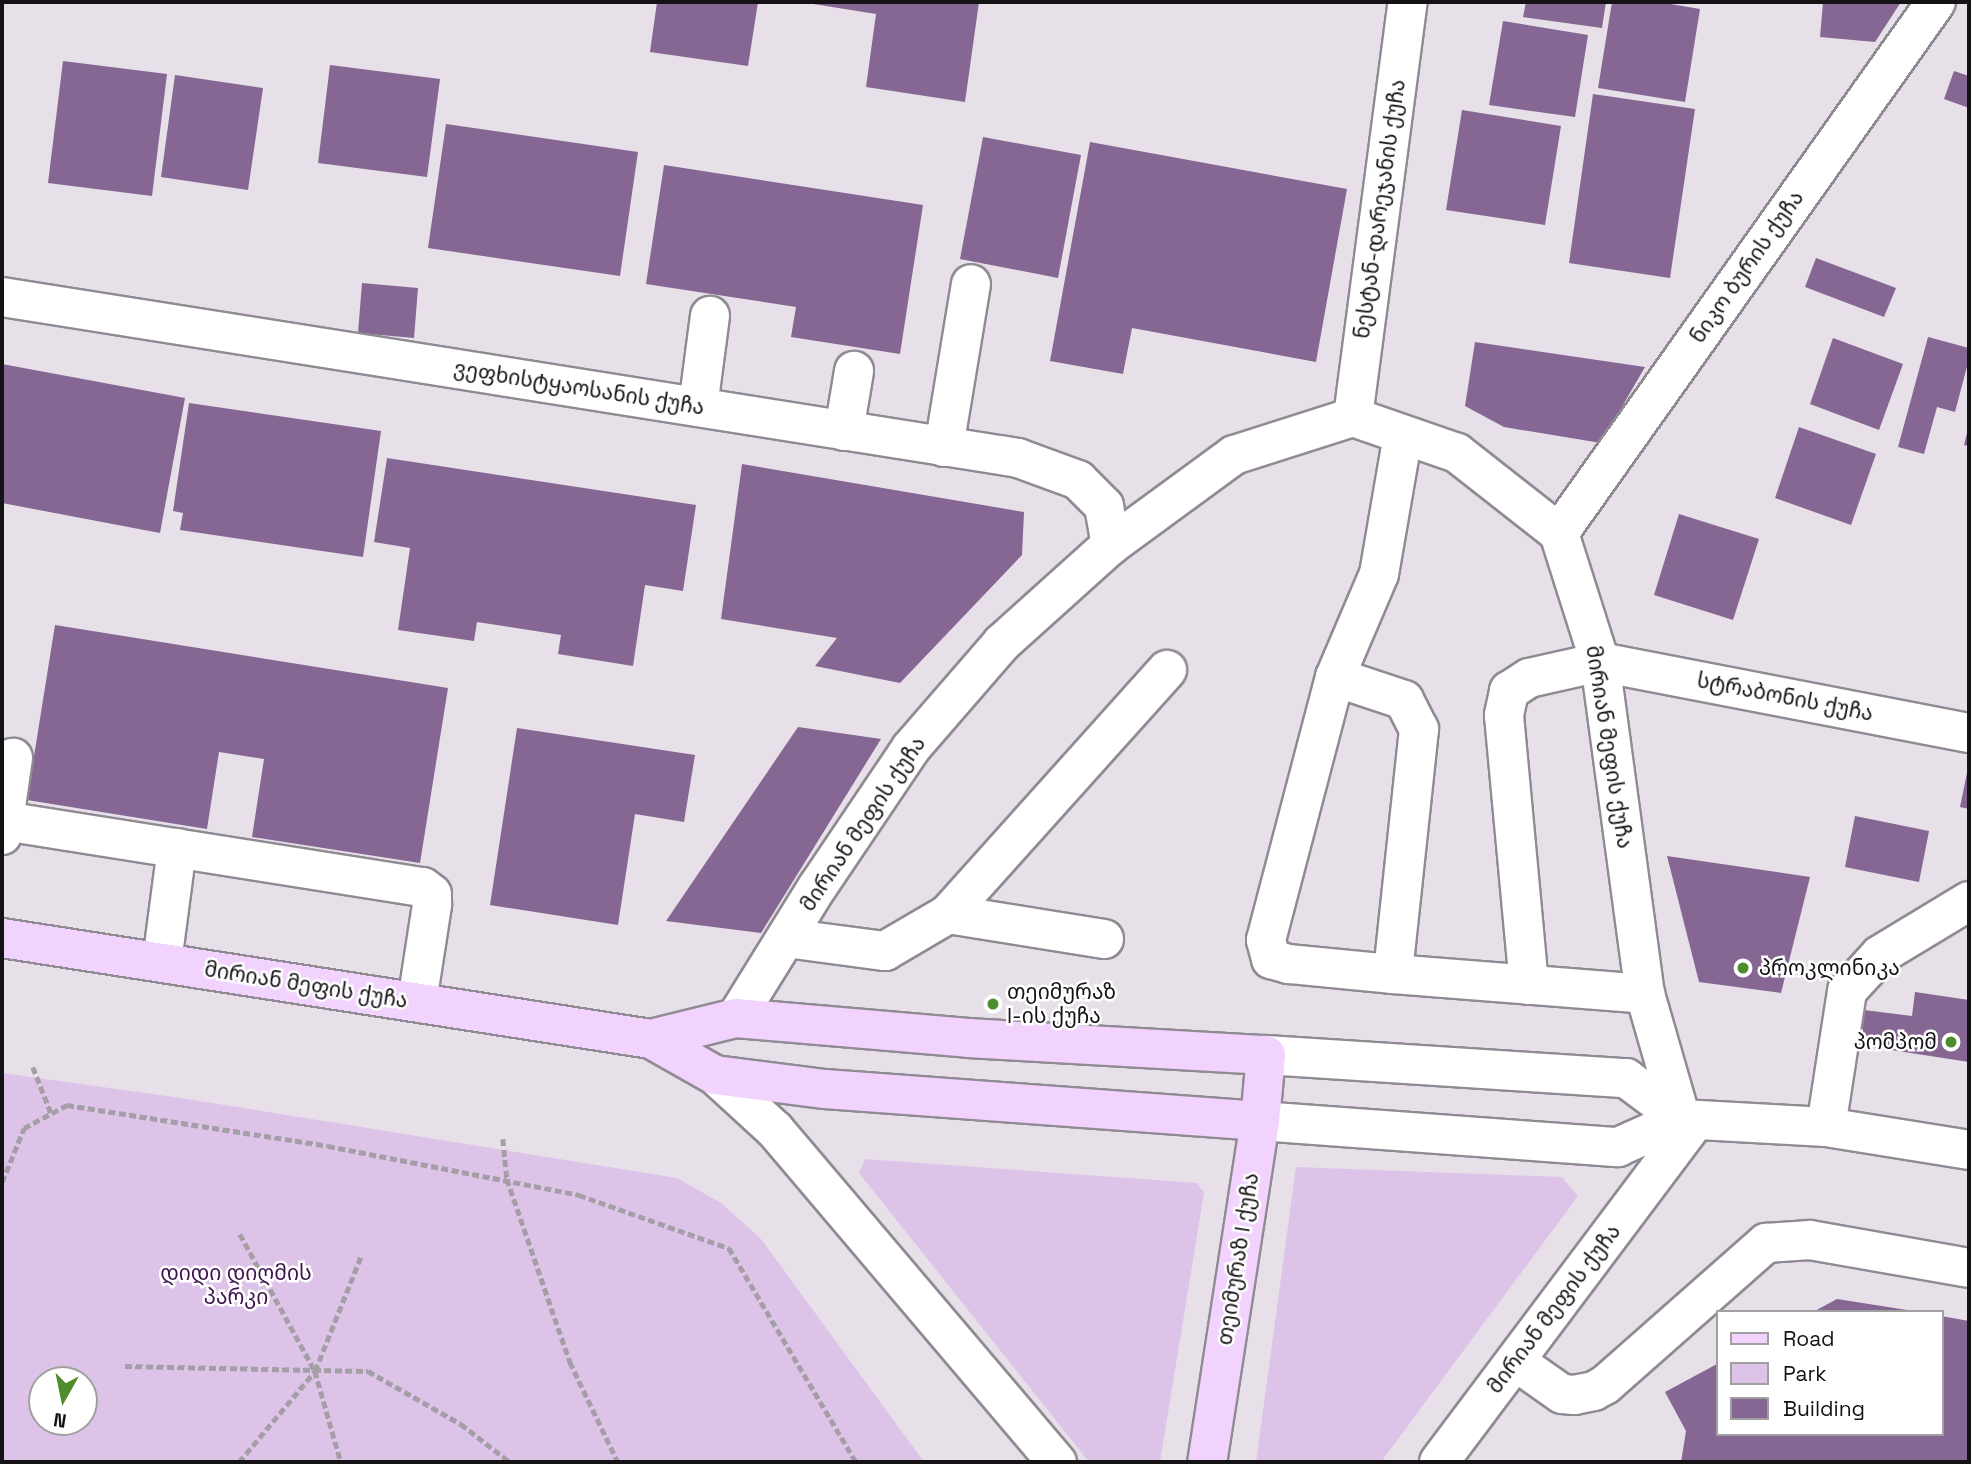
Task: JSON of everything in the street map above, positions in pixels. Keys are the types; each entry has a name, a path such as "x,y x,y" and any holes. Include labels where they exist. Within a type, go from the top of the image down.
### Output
{"main road":[{"name":"მირიან მეფის ქუჩა","path":"2,938 651,1039 715,1075 825,1089 1260,1121"},
{"name":"მირიან მეფის ქუჩა","path":"651,1039 736,1018 968,1038 1266,1055"},
{"name":"თეიმურაზ I ქუჩა","path":"1207,1462 1260,1121 1266,1055"}],"street":[{"name":"ნესტან-დარეჯანის ქუჩა","path":"1353,417 1408,2"},
{"name":"ნიკო ბურის ქუჩა","path":"1559,533 1936,2"},
{"path":"944,447 971,284"},
{"name":"ვეფხისტყაოსანის ქუჩა","path":"2,297 1018,458 1078,480 1104,506 1111,545"},
{"path":"698,407 710,316"},
{"path":"844,431 853,371"},
{"path":"1353,417 1457,453 1559,533"},
{"name":"მირიან მეფის ქუჩა","path":"736,1018 911,748 1002,643 1111,545 1234,455 1353,417"},
{"path":"1403,435 1379,574 1335,677 1266,940 1271,959 1289,964 1393,974 1646,994"},
{"name":"მირიან მეფის ქუჩა","path":"1559,533 1600,662 1646,994 1688,1120"},
{"path":"1529,985 1504,715 1509,691 1529,678 1600,662"},
{"name":"სტრაბონის ქუჩა","path":"1600,662 1969,733"},
{"path":"786,938 885,951 948,914 1167,670"},
{"path":"1335,677 1404,701 1419,729 1393,974"},
{"path":"13,758 3,828 177,848 423,887 432,894 432,905 417,1002"},
{"path":"162,962 177,848"},
{"path":"1826,1126 1847,991 1880,955 1969,901"},
{"path":"948,914 1104,939"},
{"name":"მირიან მეფის ქუჩა","path":"1266,1055 1626,1078 1688,1120"},
{"name":"მირიან მეფის ქუჩა","path":"715,1075 775,1130 1057,1462"},
{"name":"მირიან მეფის ქუჩა","path":"1439,1462 1688,1120"},
{"name":"მირიან მეფის ქუჩა","path":"1260,1121 1618,1147 1688,1120 1826,1126 1969,1150"},
{"path":"1515,1361 1562,1394 1574,1395 1594,1391 1674,1326 1766,1243 1810,1240 1969,1268"}],"path":[{"path":"33,1068 51,1113"},
{"path":"2,1182 24,1128 67,1105 177,1120 507,1179 579,1195 729,1248 856,1462"},
{"path":"503,1139 507,1179 570,1362 618,1462"},
{"path":"240,1234 315,1371 341,1462"},
{"path":"239,1462 315,1371 361,1256"},
{"path":"125,1366 368,1371 461,1424 510,1462"}],"green space":[{"name":"დიდი დიღმის პარკი","path":"2,1073 181,1098 677,1178 721,1203 761,1239 924,1462 2,1462"},
{"path":"865,1159 1197,1183 1204,1193 1160,1462 1089,1462 859,1173"},
{"path":"1296,1167 1562,1177 1578,1196 1381,1462 1256,1462"}],"building":[{"path":"657,2 758,2 748,66 650,52"},
{"path":"801,2 979,2 965,102 866,87 876,14"},
{"path":"1526,2 1606,2 1602,28 1523,17"},
{"path":"1612,2 1659,2 1700,9 1685,102 1598,88"},
{"path":"1823,2 1901,2 1875,42 1820,37"},
{"path":"1503,21 1588,35 1575,117 1489,105"},
{"path":"63,61 167,74 152,196 48,183"},
{"path":"330,65 440,79 427,177 318,163"},
{"path":"1954,71 1969,76 1969,108 1944,99"},
{"path":"175,75 263,88 248,190 161,177"},
{"path":"1593,94 1695,109 1670,278 1569,263"},
{"path":"1462,110 1561,126 1545,225 1446,210"},
{"path":"446,124 638,152 620,276 428,248"},
{"path":"983,137 1081,155 1058,278 960,259"},
{"path":"1090,142 1347,189 1316,362 1132,328 1123,374 1050,361"},
{"path":"664,165 923,205 900,354 791,337 796,307 646,284"},
{"path":"1816,258 1896,288 1884,317 1805,287"},
{"path":"362,283 418,288 414,338 358,333"},
{"path":"1928,337 1969,348 1969,359 1955,412 1937,407 1924,454 1898,447"},
{"path":"1833,338 1903,364 1879,430 1810,404"},
{"path":"1475,342 1645,367 1601,443 1504,427 1465,406"},
{"path":"2,364 185,398 160,533 2,503"},
{"path":"189,403 381,431 363,557 180,530 183,513 173,511"},
{"path":"1799,427 1876,454 1851,525 1775,498"},
{"path":"1969,429 1969,446 1964,445"},
{"path":"387,458 696,505 683,591 645,585 633,666 558,654 561,635 477,622 474,641 398,630 410,548 374,542"},
{"path":"742,464 1024,512 1022,555 900,683 815,666 837,638 721,619"},
{"path":"1679,514 1759,539 1733,620 1654,595"},
{"path":"55,625 448,688 420,863 252,837 264,759 219,752 207,829 27,800"},
{"path":"798,727 881,739 761,933 666,921"},
{"path":"517,728 695,755 684,822 635,814 618,925 490,905"},
{"path":"1969,768 1969,809 1960,807"},
{"path":"1855,816 1929,831 1919,882 1845,867"},
{"path":"1667,856 1810,877 1781,993 1699,982"},
{"path":"1915,992 1969,1000 1969,1062 1859,1045 1864,1010 1912,1016"},
{"path":"1837,1299 1907,1310 1817,1310"},
{"path":"1943,1316 1969,1321 1969,1462 1681,1462 1686,1431 1665,1392 1716,1365 1716,1436 1943,1436"}],"place":[{"name":"პროკლინიკა","path":"1743,968"},
{"name":"თეიმურაზ I-ის ქუჩა","path":"993,1004"},
{"name":"პომპომ","path":"1951,1042"}]}
